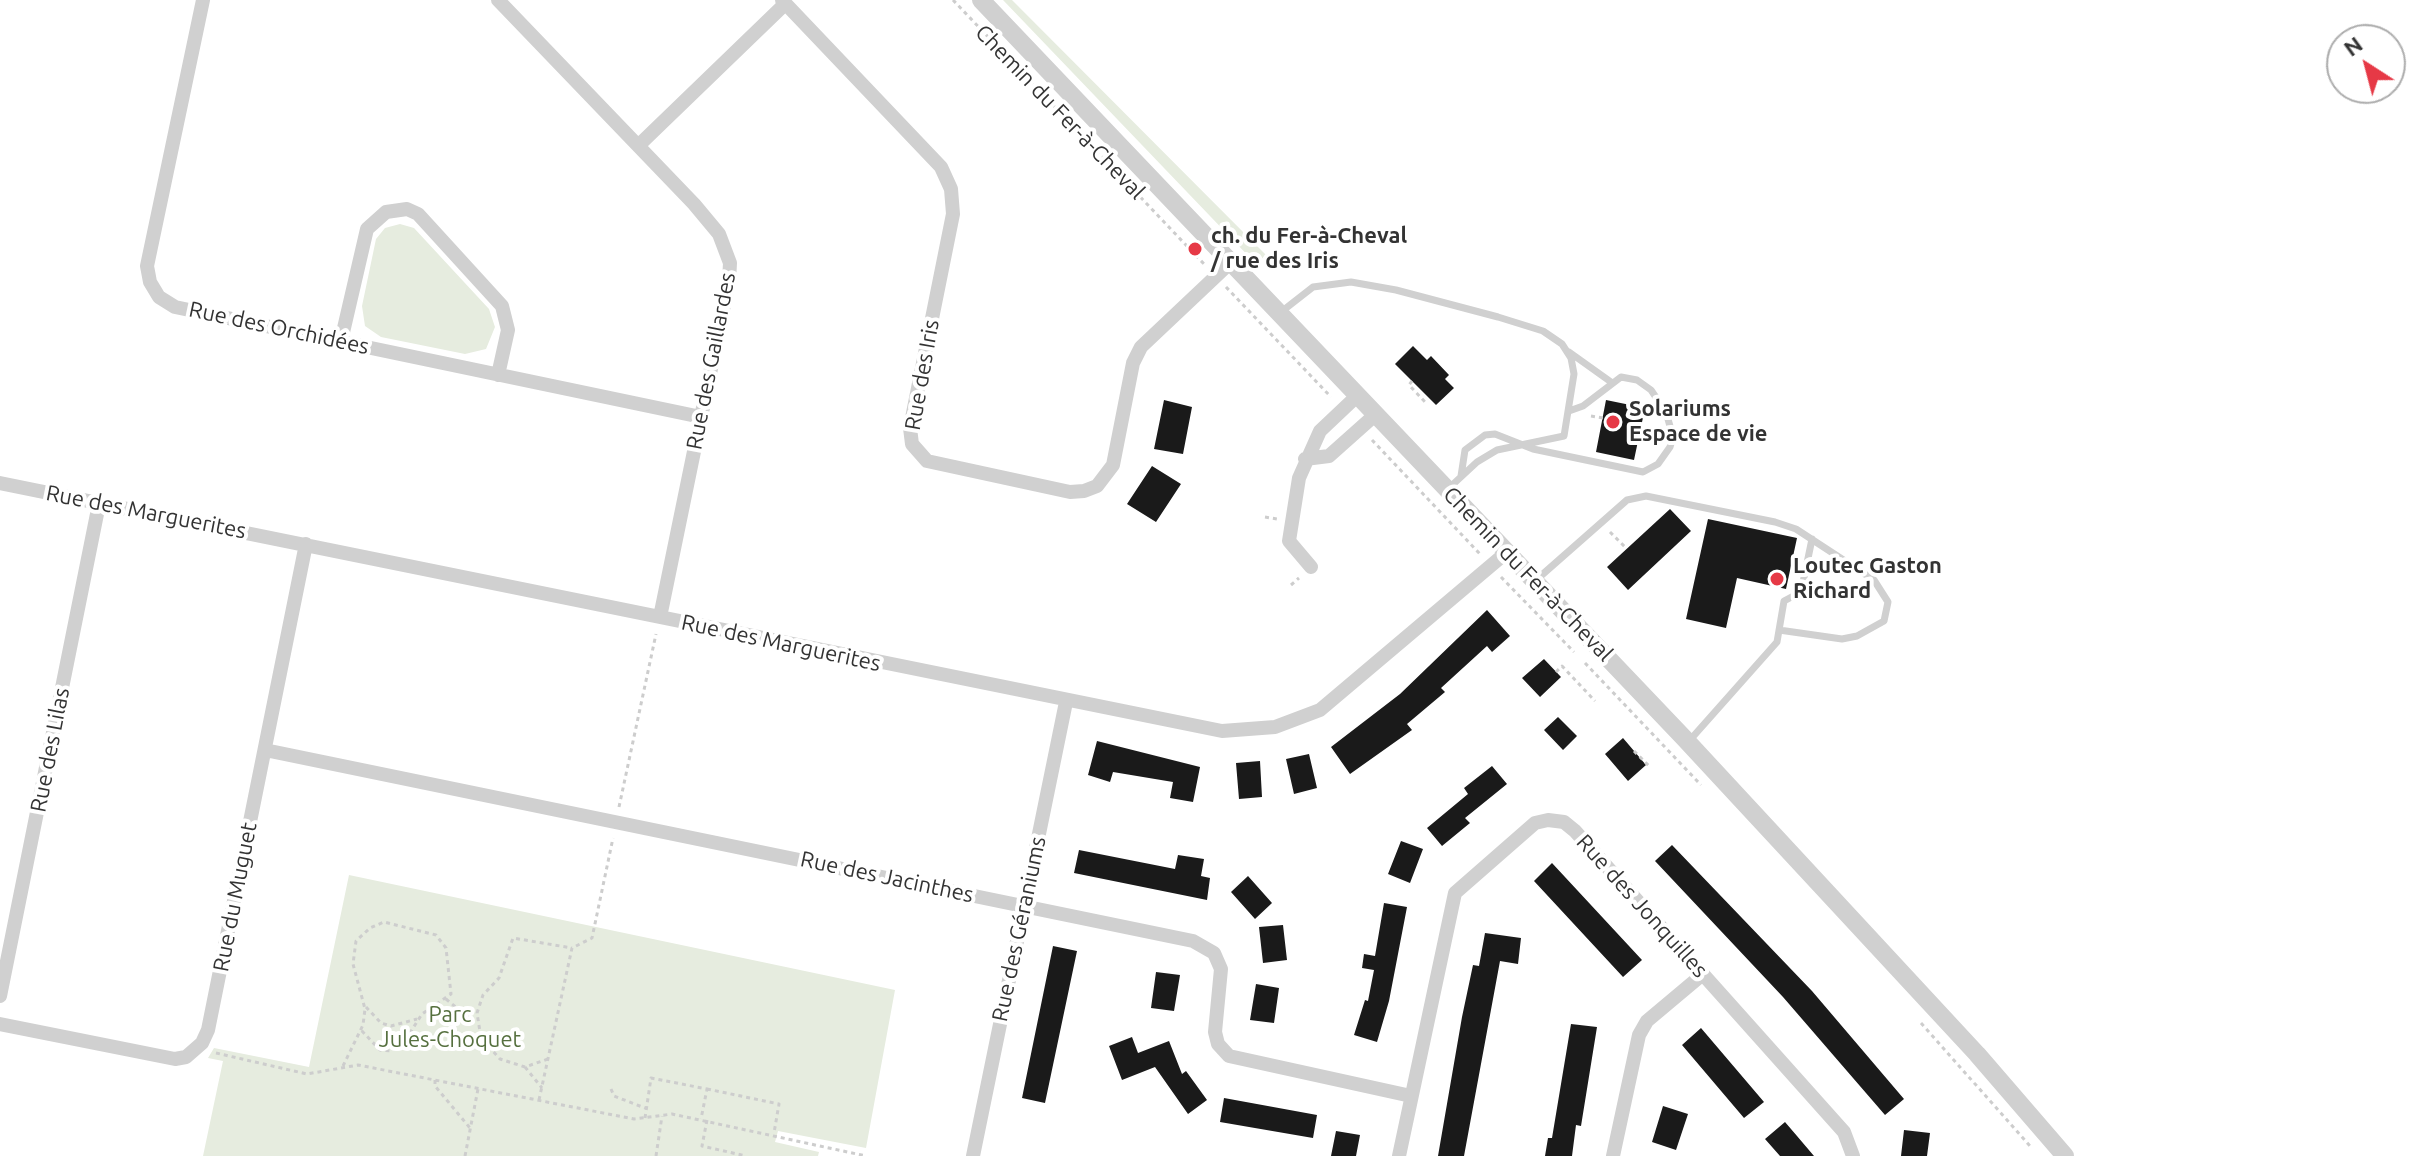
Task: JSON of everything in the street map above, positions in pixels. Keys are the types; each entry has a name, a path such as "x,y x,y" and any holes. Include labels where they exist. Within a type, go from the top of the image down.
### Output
{"street":[{"name":"Rue des Orchidées","path":"203,0 147,266 150,282 159,297 175,307 701,417"},
{"name":"Rue des Gaillardes","path":"498,0 711,223 730,263 658,624"},
{"name":"Chemin du Fer-à-Cheval","path":"981,0 1688,742 1938,1011 2065,1156"},
{"path":"639,145 784,2"},
{"name":"Rue des Iris","path":"784,2 941,167 951,189 953,214 910,428 912,444 927,461 1070,492 1097,486 1113,465 1133,363 1141,347 1231,262"},
{"path":"341,341 367,229 386,212 407,209 418,214 497,298 505,311 508,330 498,375"},
{"path":"1311,567 1288,539 1305,459 1320,431 1357,396"},
{"path":"1305,459 1329,456 1375,415"},
{"name":"Rue des Marguerites","path":"0,483 306,544 658,624 1222,731 1264,729 1320,710 1343,694 1507,552"},
{"name":"Rue des Lilas","path":"0,996 99,504"},
{"name":"Rue du Muguet","path":"0,1024 170,1058 186,1057 198,1048 208,1030 306,544"},
{"name":"Rue des Géraniums","path":"973,1156 1066,702"},
{"name":"Rue des Jacinthes","path":"265,750 1193,941 1209,949 1221,969 1215,1038 1233,1058 1411,1096"},
{"name":"Rue des Jonquilles","path":"1399,1156 1455,893 1535,823 1559,821 1575,831 1844,1132 1853,1156"},
{"path":"1613,1156 1639,1035 1647,1021 1703,974"}],"lane":[{"path":"1279,313 1313,287 1351,282 1396,290 1543,331 1611,382"},
{"path":"1447,489 1486,456 1564,436 1574,374 1568,350"},
{"path":"1461,476 1462,456 1477,439 1495,434 1522,445 1628,469 1650,470 1670,447 1673,437 1666,412 1651,390 1637,380 1621,377 1583,406 1569,411"},
{"path":"1535,581 1627,500 1646,496 1775,522 1812,539 1874,580 1884,593 1888,611 1878,626 1857,636 1842,639 1779,630"},
{"path":"1688,742 1777,642 1784,601 1801,592 1812,539"}],"path":[{"name":"Chemin du Fer-à-Cheval","path":"953,0 1199,259"},
{"path":"1231,292 1337,404"},
{"path":"1412,381 1409,385 1426,403"},
{"path":"1595,417 1603,418"},
{"name":"Chemin du Fer-à-Cheval","path":"1366,434 1475,549"},
{"path":"1600,523 1627,549"},
{"name":"Chemin du Fer-à-Cheval","path":"1506,582 1706,791"},
{"path":"619,809 658,624"},
{"path":"1556,672 1562,666 1595,701"},
{"path":"1634,751 1651,768"},
{"path":"542,1088 525,1067 503,1059 481,1038 476,1024 479,1005 499,978 507,946 513,938 572,948 592,938 614,835"},
{"path":"343,1066 361,1030 365,1004 353,952 362,934 384,922 440,938 446,948 452,987 446,999 417,1019 391,1026 381,1023 365,1004"},
{"path":"539,1101 572,948"},
{"path":"446,999 476,1024"},
{"path":"1912,1013 2038,1155"},
{"path":"361,1030 380,1050 391,1051 404,1042 417,1019"},
{"path":"213,1053 307,1074 358,1065 643,1118 672,1114 866,1156"},
{"path":"525,1067 548,1059"},
{"path":"640,1126 651,1078 779,1104 774,1134"},
{"path":"435,1080 435,1086 471,1129"},
{"path":"465,1156 478,1089"},
{"path":"611,1089 614,1096 646,1109"},
{"path":"701,1119 707,1089"},
{"path":"656,1156 662,1116"},
{"path":"707,1120 702,1146 746,1156"}],"green space":[{"path":"1003,0 1012,0 1266,255 1256,264"},
{"path":"400,224 414,228 489,309 495,327 486,349 465,354 381,337 365,326 362,306 376,239 385,228"},
{"name":"Parc Jules-Choquet","path":"349,875 895,990 866,1148 778,1131 775,1142 819,1152 818,1156 203,1156 223,1061 208,1058 214,1048 309,1067"}],"building":[{"path":"1413,346 1427,360 1431,356 1449,375 1445,379 1454,388 1436,405 1395,364"},
{"path":"1164,400 1192,407 1183,454 1154,449"},
{"path":"1606,400 1645,408 1634,460 1596,452"},
{"path":"1152,466 1181,484 1156,522 1127,504"},
{"path":"1670,509 1691,531 1628,590 1607,567"},
{"path":"1708,519 1797,538 1786,589 1737,578 1726,628 1686,619"},
{"path":"1487,610 1510,636 1492,652 1487,646 1441,688 1445,692 1407,724 1412,730 1350,774 1331,747 1400,694"},
{"path":"1544,659 1561,677 1540,697 1522,678"},
{"path":"1558,717 1577,736 1563,750 1544,730"},
{"path":"1623,738 1646,765 1628,781 1605,754"},
{"path":"1097,741 1200,767 1193,802 1170,798 1173,782 1113,772 1110,782 1088,775"},
{"path":"1309,754 1317,788 1294,794 1286,759"},
{"path":"1260,761 1262,797 1239,799 1236,763"},
{"path":"1492,766 1507,784 1465,818 1470,823 1442,846 1427,828 1468,794 1464,788"},
{"path":"1401,841 1423,849 1410,883 1388,874"},
{"path":"1672,845 1812,991 1904,1099 1885,1115 1783,997 1655,861"},
{"path":"1079,850 1175,869 1178,855 1204,859 1201,876 1210,878 1207,900 1074,873"},
{"path":"1552,863 1642,960 1623,977 1534,881"},
{"path":"1248,876 1272,903 1255,919 1231,892"},
{"path":"1384,903 1407,907 1389,1001 1377,1042 1354,1035 1365,1000 1368,1001 1374,970 1362,968 1364,954 1375,956"},
{"path":"1283,925 1287,960 1263,963 1259,927"},
{"path":"1485,933 1521,938 1518,964 1500,961 1464,1156 1438,1156 1462,1017 1473,965 1479,966"},
{"path":"1053,946 1077,951 1045,1103 1022,1098"},
{"path":"1156,972 1180,975 1174,1011 1151,1008"},
{"path":"1256,984 1279,988 1274,1023 1250,1020"},
{"path":"1571,1024 1597,1027 1581,1126 1576,1125 1572,1156 1545,1156 1548,1138 1552,1138"},
{"path":"1701,1028 1764,1102 1744,1118 1682,1045"},
{"path":"1132,1037 1138,1053 1169,1041 1182,1074 1186,1071 1207,1100 1188,1114 1155,1067 1122,1080 1109,1046"},
{"path":"1224,1098 1317,1115 1313,1138 1220,1122"},
{"path":"1663,1106 1688,1114 1676,1150 1652,1142"},
{"path":"1785,1122 1814,1156 1780,1156 1765,1139"},
{"path":"1904,1130 1930,1133 1927,1156 1901,1156"},
{"path":"1336,1131 1360,1135 1356,1156 1331,1156"}],"place":[{"name":"ch. du Fer-à-Cheval / rue des Iris","path":"1195,249"},
{"name":"Solariums Espace de vie","path":"1613,422"},
{"name":"Loutec Gaston Richard","path":"1777,579"}]}
